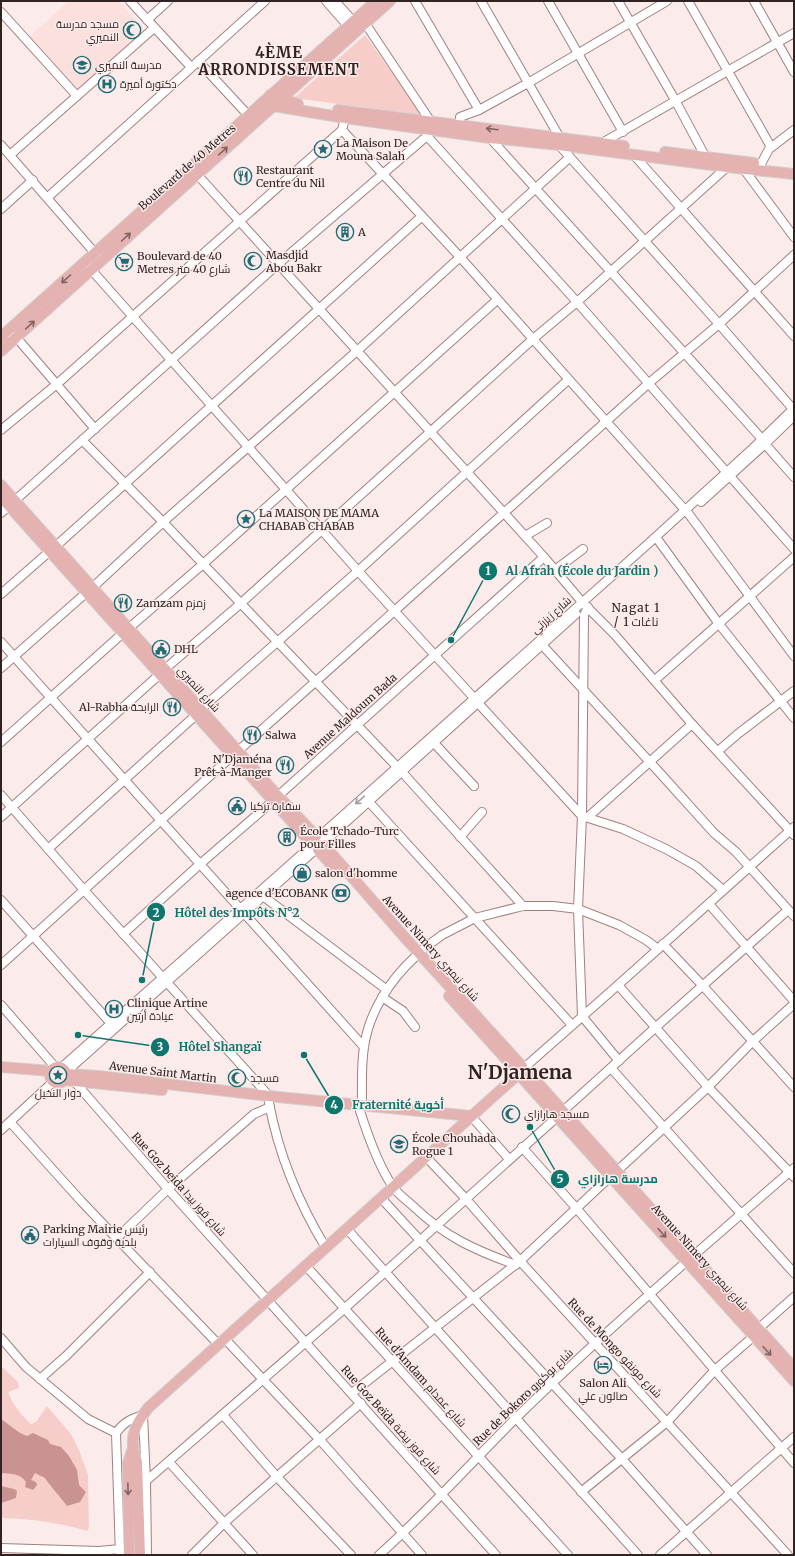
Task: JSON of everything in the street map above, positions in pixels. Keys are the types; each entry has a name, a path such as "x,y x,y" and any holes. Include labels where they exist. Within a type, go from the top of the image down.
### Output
{"main road":[{"name":"Boulevard de 40 Metres","path":"4,335 99,256 194,171 277,103 357,25 376,1"},
{"name":"Boulevard de 40 Metres","path":"194,171 248,115 357,25 390,1"},
{"path":"267,99 277,103 345,118 490,138 602,143 794,169"},
{"path":"277,103 296,104 334,110 430,129 459,126 633,154 727,167 794,174"},
{"name":"Boulevard de 40 Metres","path":"1,351 87,266"},
{"name":"شارع النميري","path":"1,485 12,503 317,843"},
{"name":"شارع النميري","path":"1,497 12,503"},
{"name":"Avenue Nimery شارع نيميري","path":"317,843 756,1332 794,1381"},
{"name":"Avenue Saint Martin","path":"1,1067 269,1101 361,1108 468,1119"},
{"path":"129,1555 128,1463 132,1451 134,1430 143,1414 161,1395 268,1301 521,1072"},
{"name":"Avenue Saint Martin","path":"1,1073 60,1075"},
{"name":"Avenue Nimery شارع نيميري","path":"756,1332 794,1368"},
{"path":"132,1451 137,1462 140,1555"}],"street":[{"path":"130,1 191,68"},
{"path":"147,20 168,1"},
{"path":"48,197 265,1"},
{"path":"326,1 372,36 430,129 502,219 650,383 794,549"},
{"path":"335,1 357,25"},
{"path":"415,1 479,110"},
{"path":"481,1 559,141 570,157 719,324 794,411"},
{"path":"548,1 623,132"},
{"path":"618,1 675,100 705,156"},
{"path":"459,126 460,117 479,110 528,83 631,24 667,1"},
{"path":"688,1 771,147"},
{"path":"754,1 794,72"},
{"path":"1,12 78,96"},
{"path":"10,155 154,28"},
{"path":"602,143 794,33"},
{"path":"198,61 248,115"},
{"path":"1,430 57,384 342,130 345,118"},
{"path":"1,513 278,264 382,174 430,129"},
{"path":"342,130 421,217 460,257 687,512 794,656"},
{"path":"761,164 771,147 794,130"},
{"path":"490,138 794,477"},
{"path":"1,145 99,256"},
{"path":"633,154 794,336"},
{"path":"1,668 90,590 163,522 357,351 570,157"},
{"path":"1,817 240,604 532,339 577,302 727,167"},
{"path":"744,168 794,237"},
{"path":"194,171 240,220 278,264 655,680 692,724 793,831 723,890 521,1072"},
{"path":"1,209 33,180"},
{"path":"1,594 421,217"},
{"path":"1,965 235,753 650,383 719,324 794,255"},
{"path":"87,266 394,611 436,654 476,701 585,816 623,829 666,849 696,866 723,890"},
{"path":"1,742 202,565 497,300"},
{"path":"4,335 16,337 94,429"},
{"path":"48,849 198,712 358,571 568,380"},
{"name":"شارع زيزرتي","path":"317,843 687,512 764,442 794,411"},
{"path":"82,440 163,522 202,565 400,770 523,906"},
{"name":"شارع زيزرتي","path":"317,843 369,802 400,770 434,743 476,701 543,646 585,604 658,540 687,512"},
{"path":"525,536 547,523"},
{"path":"658,540 719,624 794,718"},
{"path":"555,570 583,549"},
{"name":"Avenue Maldoum Bada","path":"123,934 544,557"},
{"path":"655,680 794,557"},
{"path":"585,604 585,816 578,909 582,1016 619,1061"},
{"path":"1,642 88,738 199,865 364,1047"},
{"path":"146,1481 224,1415 344,1309 746,946 791,913 736,852 714,833 650,761 543,646"},
{"path":"718,751 794,691"},
{"path":"585,816 692,724"},
{"path":"434,743 474,786"},
{"path":"1,796 269,1101 274,1126 294,1189 308,1218 326,1248"},
{"path":"369,802 572,1025"},
{"path":"460,837 482,812"},
{"path":"241,911 263,896 317,843"},
{"path":"1,1130 113,1026 317,843"},
{"path":"263,896 384,993 403,1011 415,1027"},
{"path":"1,900 113,1026"},
{"path":"352,1393 518,1263 708,1087 794,1002 709,904"},
{"path":"518,1263 482,1252 457,1240 421,1214 393,1187 384,1168 361,1108 364,1047 373,1014 384,993 402,968 417,954 442,935 475,918 523,906 552,906 578,909 619,925 661,947 703,986 794,1087"},
{"path":"618,985 708,1087 793,1172"},
{"name":"Rue Goz beida شارع قوز بيدا","path":"1,1005 4,1012 60,1075 168,1189 268,1301"},
{"path":"611,1068 794,1273"},
{"path":"116,1238 168,1189 269,1101"},
{"path":"468,1119 509,1159"},
{"path":"10,1122 116,1238 222,1342 264,1379 422,1555"},
{"path":"522,1147 577,1209 794,1463"},
{"name":"Rue de Mongo شارع مونقو","path":"426,1157 466,1199 518,1263 595,1343 788,1555"},
{"name":"Rue de Bokoro شارع بوكورو","path":"379,1555 442,1495 516,1418 595,1343 742,1213 793,1172"},
{"path":"382,1198 622,1459 708,1555"},
{"path":"347,1228 638,1555"},
{"name":"Rue d'Amdam شارع عمدام","path":"306,1266 568,1555"},
{"path":"40,1379 66,1356 150,1272"},
{"path":"581,1492 667,1422 715,1370 794,1297"},
{"name":"Rue Goz Beïda شارع قوز بيضة","path":"268,1301 496,1555"},
{"path":"1,1338 26,1367 40,1379 88,1419 116,1434"},
{"path":"192,1555 224,1523 361,1404"},
{"path":"1,1548 97,1553 120,1552 116,1434 122,1424 143,1414 147,1555"},
{"path":"224,1415 278,1477 351,1555"},
{"path":"660,1555 794,1436"},
{"path":"169,1462 253,1555"}],"shaded area":[{"name":"مدرسة النميري","path":"69,1 119,1 146,32 79,93 29,37"},
{"path":"365,35 422,115 294,98"},
{"path":"1,1366 18,1382 19,1388 8,1392 15,1405 27,1421 31,1424 36,1422 47,1406 71,1434 79,1450 88,1475 89,1528 87,1531 65,1525 23,1519 1,1518"},
{"path":"1,1419 20,1433 27,1436 33,1433 48,1440 50,1444 61,1447 69,1456 77,1470 79,1485 86,1492 80,1502 67,1506 45,1478 35,1473 31,1480 36,1482 37,1485 33,1490 25,1487 26,1482 21,1477 15,1474 1,1473"},
{"path":"1,1486 17,1491 16,1498 1,1503"}],"place":[{"name":"مسجد مدرسة النميري","path":"132,30"},
{"name":"مدرسة النميري","path":"82,65"},
{"name":"دكتورة أميرة","path":"107,84"},
{"name":"La Maison De Mouna Salah","path":"323,149"},
{"name":"Restaurant Centre du Nil","path":"243,176"},
{"name":"A","path":"345,232"},
{"name":"Masdjid Abou Bakr","path":"253,261"},
{"name":"Boulevard de 40 Metres شارع 40 متر","path":"124,262"},
{"name":"La MAISON DE MAMA CHABAB CHABAB","path":"246,519"},
{"name":"Zamzam زمزم","path":"123,603"},
{"name":"Al Afrah (École du Jardin )","path":"451,640"},
{"name":"DHL","path":"161,649"},
{"name":"Al-Rabha الرابحة","path":"172,707"},
{"name":"Salwa","path":"252,735"},
{"name":"N'Djaména Prêt-à-Manger","path":"285,765"},
{"name":"سفارة تركيا","path":"237,806"},
{"name":"École Tchado-Turc pour Filles","path":"287,837"},
{"name":"salon d'homme","path":"302,873"},
{"name":"agence d'ECOBANK","path":"341,893"},
{"name":"Hôtel des Impôts N°2","path":"142,980"},
{"name":"Clinique Artine عيادة أرتين","path":"114,1009"},
{"name":"Hôtel Shangaï","path":"78,1035"},
{"name":"Fraternité أخوية","path":"304,1055"},
{"name":"دوار النخيل","path":"58,1075"},
{"name":"مسجد","path":"237,1078"},
{"name":"مسجد هارازاي","path":"511,1114"},
{"name":"مدرسة هارازاي","path":"530,1127"},
{"name":"École Chouhada Rogue 1","path":"399,1144"},
{"name":"Parking Mairie رئيس بلدية وقوف السيارات","path":"30,1235"},
{"name":"Salon Ali صالون علي","path":"603,1365"}],"district":[{"name":"4ÈME ARRONDISSEMENT","path":"279,60"},
{"name":"Nagat 1 / ناغات 1","path":"636,614"},
{"name":"N'Djamena","path":"520,1072"}]}
